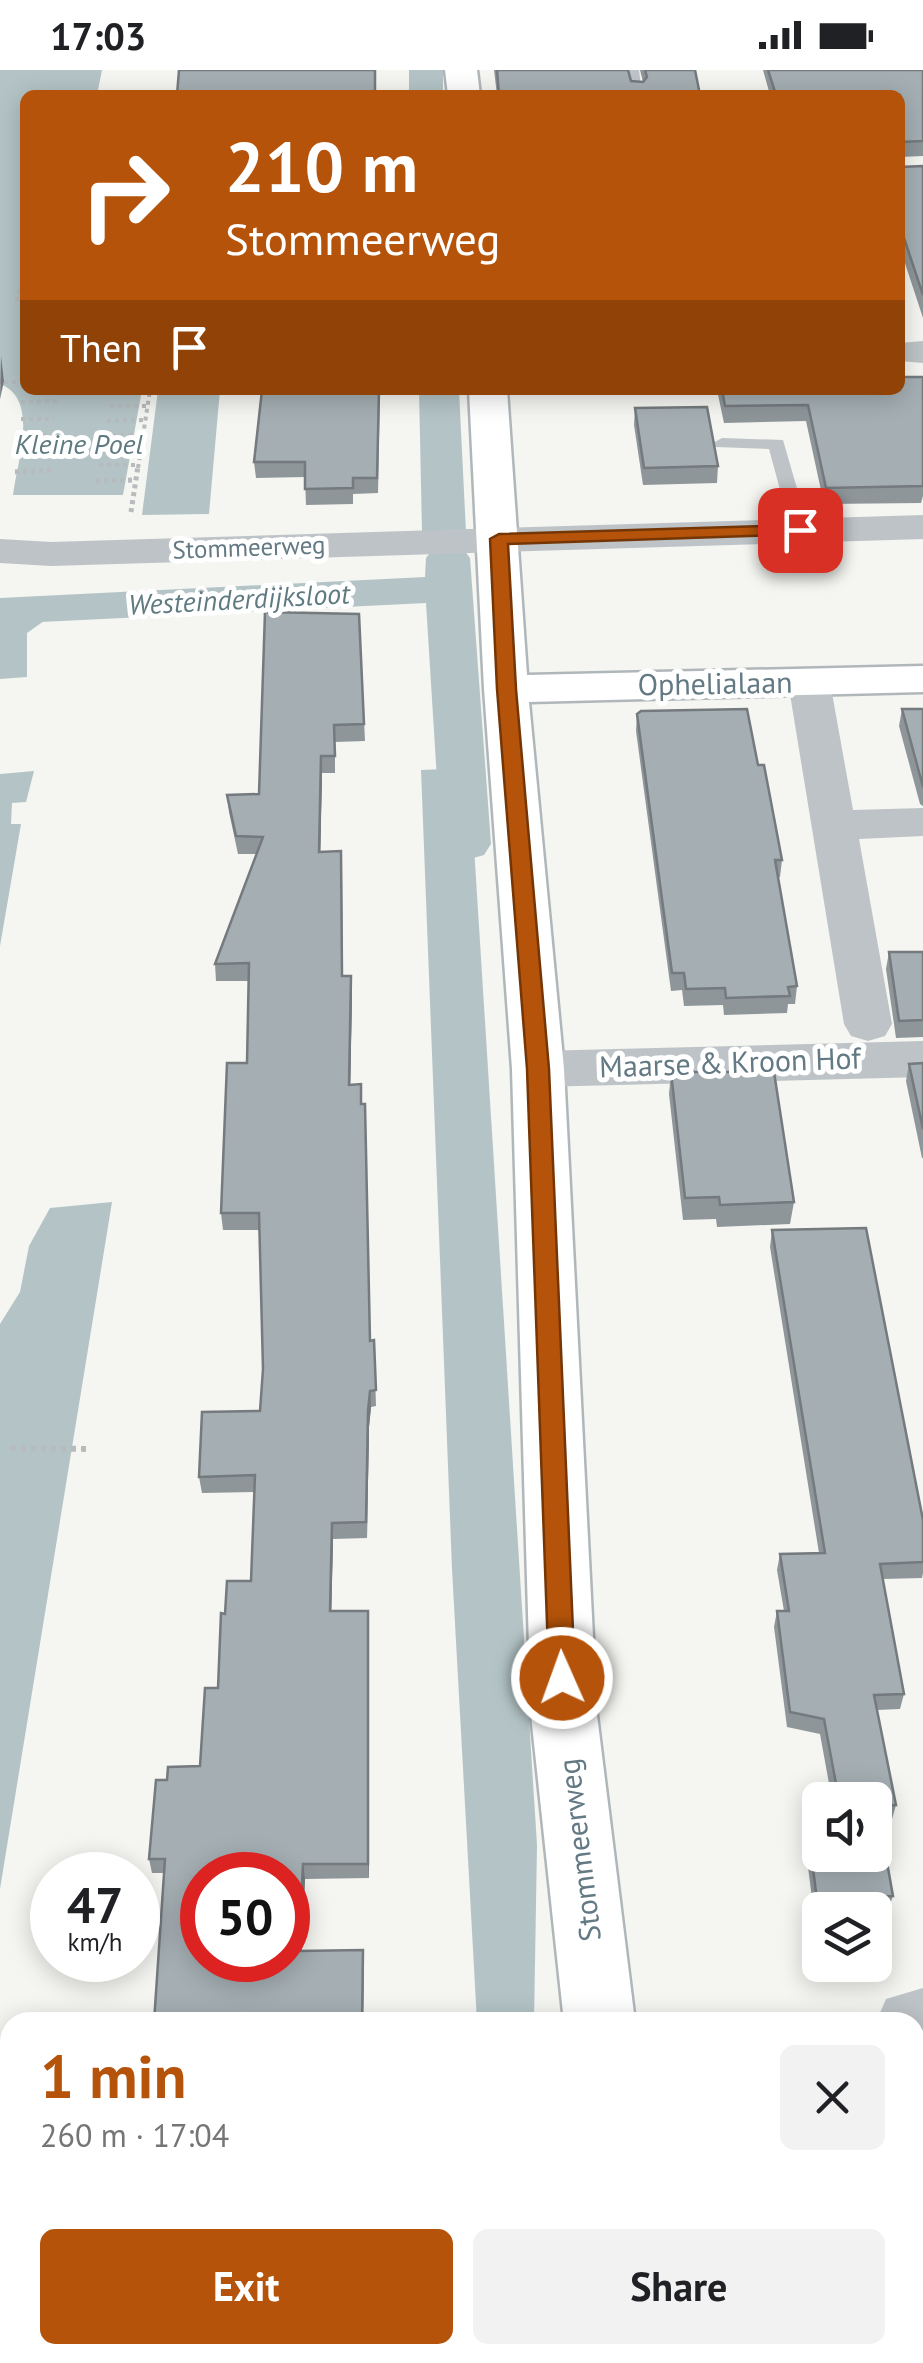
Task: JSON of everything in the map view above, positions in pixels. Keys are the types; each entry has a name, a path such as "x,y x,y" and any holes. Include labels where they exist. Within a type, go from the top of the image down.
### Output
{"main road":[{"name":"Stommeerweg","path":"488,395 506,689 538,1069 564,1716 599,2012"},
{"name":"Ophelialaan","path":"506,689 923,679"}],"street":[{"name":"Stommeerweg","path":"0,552 52,554 923,526"},
{"name":"Maarse & Kroon Hof","path":"808,682 868,1024"},
{"path":"834,824 923,822"},
{"name":"Maarse & Kroon Hof","path":"538,1069 923,1059"}],"lane":[{"path":"722,443 777,444 800,530"}],"path":[{"path":"4,382 20,382"},
{"path":"130,514 149,395"},
{"path":"21,402 58,402"},
{"path":"110,406 148,406"},
{"path":"20,419 54,419"},
{"path":"107,421 146,420"},
{"path":"104,436 143,435"},
{"path":"19,436 51,436"},
{"path":"20,450 50,450"},
{"path":"101,450 140,450"},
{"path":"99,465 138,465"},
{"path":"15,472 53,470"},
{"path":"96,481 136,480"},
{"path":"11,1448 91,1450"}],"water":[{"name":"Kleine Poel","path":"0,70 102,70 98,90 20,90 20,395 141,395 123,495 13,495 23,417 12,392 0,384"},
{"name":"Kleine Poel","path":"157,395 220,395 209,514 142,515"},
{"path":"75,599 27,633 27,677 0,679 0,604"},
{"path":"469,768 537,1845 534,2012 476,2012 452,1569 421,770"},
{"path":"34,771 26,802 12,803 11,824 21,824 0,946 0,774"},
{"path":"112,1202 0,1889 0,1324 20,1292 29,1246 50,1208"}],"building":[{"path":"179,70 375,70 375,90 177,90"},
{"path":"497,70 628,70 631,81 643,82 647,77 645,70 695,70 699,90 499,90"},
{"path":"768,70 923,70 923,141 905,142 905,90 774,90"},
{"path":"923,166 923,295 905,241 905,167"},
{"path":"905,377 923,377 923,486 826,488 808,405 725,406 723,395 905,395"},
{"path":"261,395 379,395 377,478 353,478 353,488 305,489 305,462 254,462"},
{"path":"707,407 718,466 644,468 635,408"},
{"path":"265,612 359,614 364,724 334,725 335,756 321,756 319,852 341,851 342,976 351,976 349,1085 361,1084 361,1104 365,1104 370,1341 374,1340 376,1390 370,1391 368,1411 366,1522 332,1523 330,1611 368,1611 368,1864 310,1864 310,1852 180,1852 180,1982 310,1982 310,1951 363,1950 362,2012 155,2012 157,1982 160,1982 165,1859 160,1859 160,1852 150,1852 156,1780 167,1780 168,1767 200,1766 205,1688 218,1688 221,1613 225,1614 227,1581 251,1581 255,1475 199,1477 202,1412 260,1411 263,1369 259,1213 221,1213 227,1063 247,1063 249,963 215,964 263,837 236,836 227,795 259,794"},
{"path":"747,709 758,765 764,765 782,860 775,860 797,986 788,987 790,996 726,998 725,988 686,989 684,973 672,973 637,714"},
{"path":"902,709 923,709 923,787"},
{"path":"889,952 923,952 923,1020 899,1021"},
{"path":"923,1063 923,1129 909,1064"},
{"path":"671,1072 774,1072 794,1202 720,1205 719,1197 685,1198"},
{"path":"866,1228 923,1520 923,1562 880,1564 904,1694 874,1695 891,1782 836,1782 824,1719 790,1712 777,1611 789,1611 780,1554 825,1553 772,1230"},
{"path":"813,1872 889,1872 893,1896 892,1892 816,1892"}],"waterway":[{"name":"Westeinderdijksloot","path":"426,70 426,90"},
{"name":"Westeinderdijksloot","path":"439,395 444,532"},
{"name":"Westeinderdijksloot","path":"447,589 448,558"},
{"name":"Westeinderdijksloot","path":"0,611 447,589"},
{"path":"447,589 466,844"}],"route":[{"path":"562,1678 538,1069 506,689 499,539 800,530"}]}
